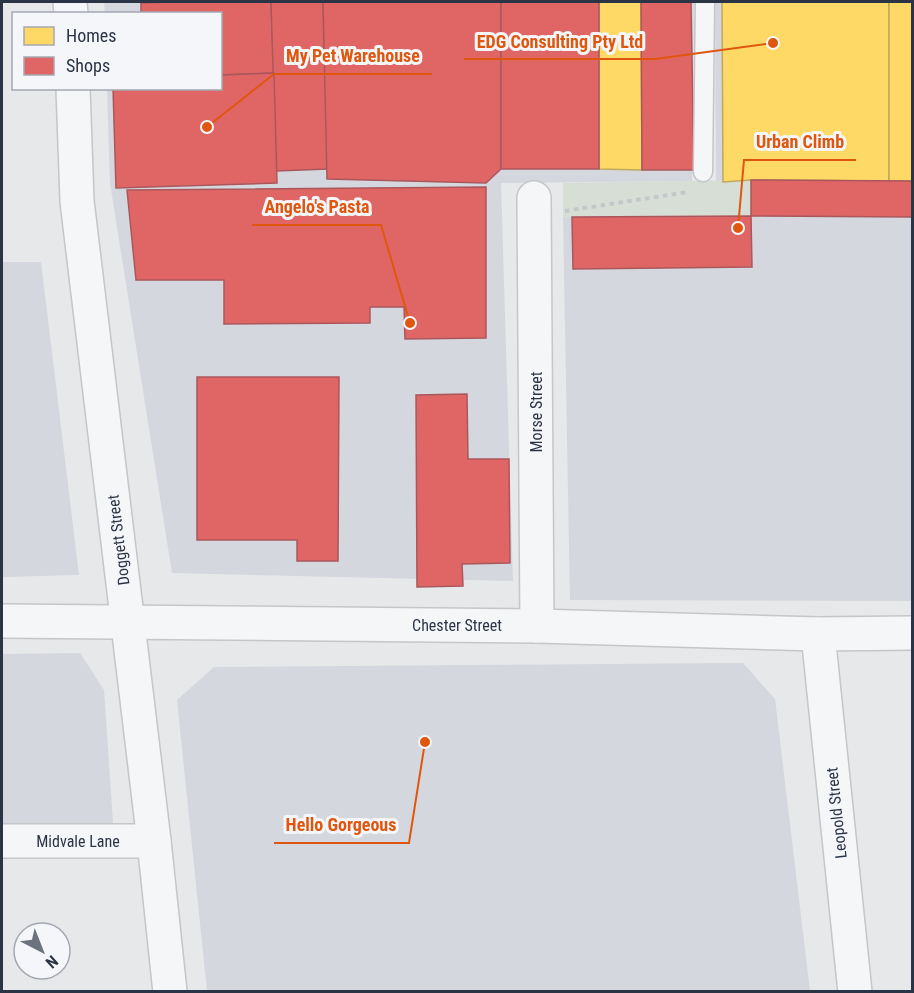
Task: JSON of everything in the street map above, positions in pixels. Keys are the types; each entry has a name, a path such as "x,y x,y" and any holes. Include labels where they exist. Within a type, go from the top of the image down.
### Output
{"street":[{"name":"Doggett Street","path":"73,90 77,201 170,992"},
{"name":"Morse Street","path":"534,207 537,626"},
{"name":"Chester Street","path":"2,621 537,626 818,634 912,633"},
{"name":"Leopold Street","path":"818,634 855,992"},
{"name":"Midvale Lane","path":"2,841 154,841"}],"lane":[{"path":"704,172 705,2"}],"path":[{"path":"534,207 704,190 704,172"}],"shaded area":[{"path":"104,2 694,2 692,181 501,183 513,581 172,573 110,183 107,90 222,90 222,12 105,12"},
{"path":"715,2 912,2 912,601 570,600 563,217 751,216 723,182 716,182"},
{"path":"751,180 751,216 563,217 563,183"},
{"path":"2,262 41,262 79,575 2,577"},
{"path":"80,653 104,690 113,823 2,827 2,654"},
{"path":"743,663 775,699 810,991 207,991 177,700 214,667"}],"building: Homes":[{"path":"599,2 641,2 642,170 599,169"},
{"path":"722,2 889,2 889,181 751,180 723,182"},
{"path":"889,2 912,2 912,181 889,181"}],"building: Shops":[{"path":"271,2 274,73 222,75 222,12 141,12 141,3"},
{"path":"271,2 323,2 328,169 276,171"},
{"path":"323,2 501,2 501,169 486,183 327,179"},
{"path":"501,2 599,2 599,169 501,169"},
{"path":"641,2 691,2 694,170 642,170"},
{"path":"274,73 277,183 116,188 113,90 222,90 222,75"},
{"path":"751,180 912,181 912,217 751,216"},
{"path":"486,187 486,338 405,339 404,307 370,307 370,323 224,324 224,280 136,280 127,190"},
{"path":"751,216 752,267 573,269 572,217"},
{"path":"197,377 339,377 338,561 297,561 297,540 197,540"},
{"path":"467,394 468,459 509,459 510,563 462,564 463,586 417,587 416,395"}],"place":[{"name":"EDG Consulting Pty Ltd","path":"773,43"},
{"name":"My Pet Warehouse","path":"207,127"},
{"name":"Urban Climb","path":"738,228"},
{"name":"Angelo's Pasta","path":"410,323"},
{"name":"Hello Gorgeous","path":"425,742"}]}
